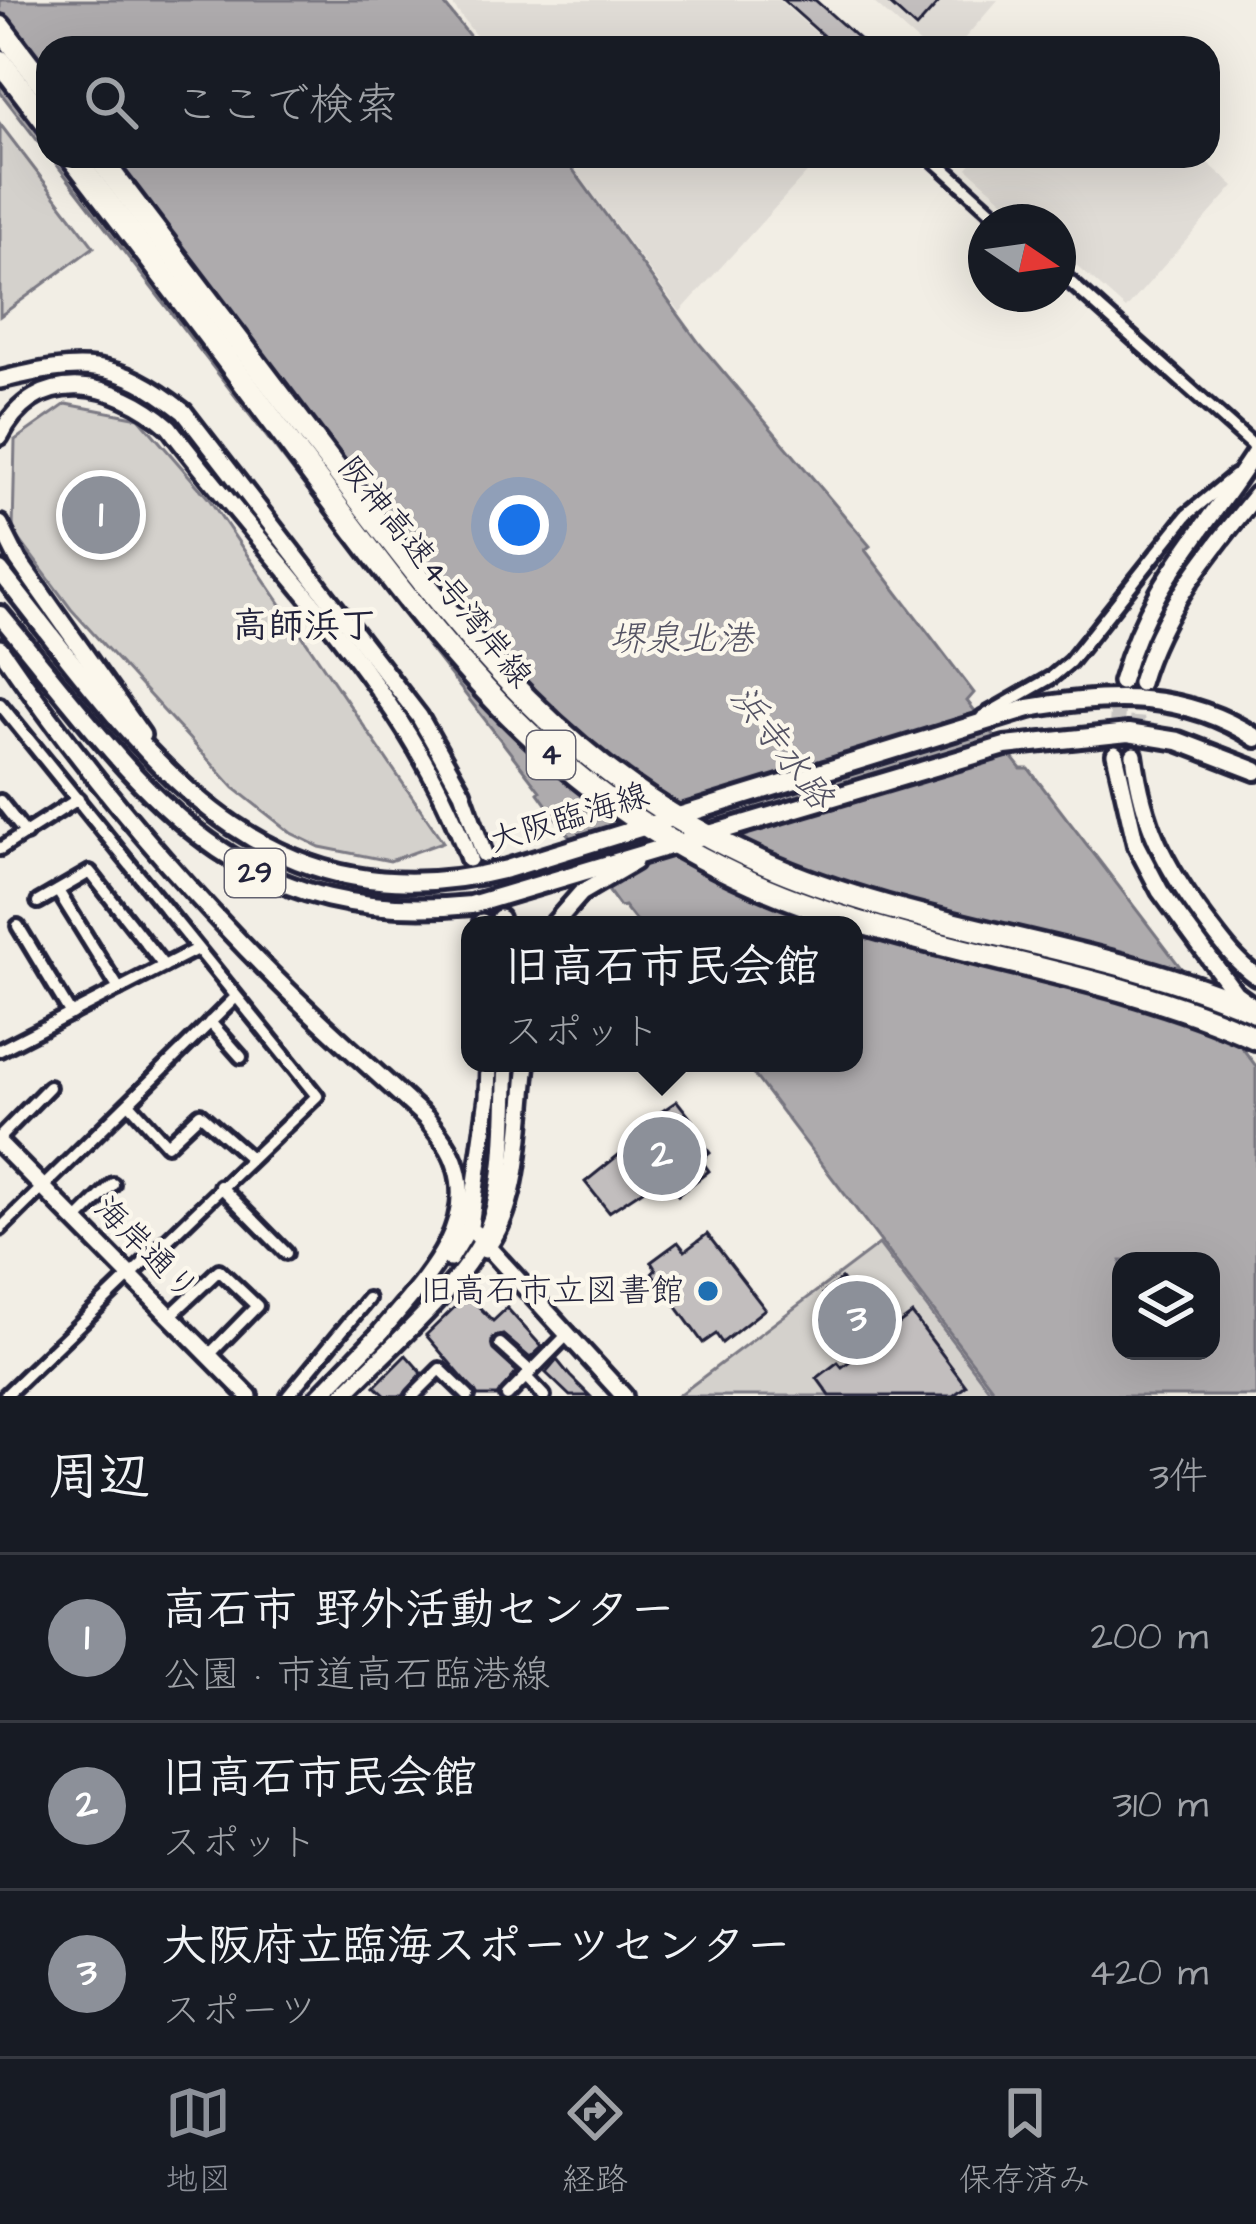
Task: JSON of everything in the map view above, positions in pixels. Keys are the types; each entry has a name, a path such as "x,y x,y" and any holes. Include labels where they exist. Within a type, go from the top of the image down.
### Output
{"highway":[{"path":"0,27 36,74"},
{"path":"0,62 36,108"},
{"name":"阪神高速4号湾岸線","path":"81,168 446,647 532,739 615,806 703,860 807,905 848,916"},
{"name":"阪神高速4号湾岸線","path":"107,168 462,633 544,719 625,785 714,839 808,881 1136,969 1256,1010"},
{"name":"阪神高速4号湾岸線","path":"863,920 1133,992 1255,1038"}],"main road":[{"name":"大阪臨海線","path":"0,571 173,779 229,826 322,870 386,884 480,876 959,730 985,718 1089,698 1176,703 1223,717 1256,738"},
{"name":"大阪臨海線","path":"0,615 119,761 179,819 222,853 296,891 336,902 435,908 472,905 612,869 1005,746 1128,733 1178,741 1256,771"}],"street":[{"path":"943,168 983,204"},
{"path":"1076,287 1256,450 1177,558 1144,615 1120,682"},
{"path":"0,380 54,367 96,365 136,378 184,412 419,716 462,792 476,857 399,722 331,628 169,427 136,401 113,392 70,387 50,390 20,406 0,436"},
{"path":"985,718 1070,662 1187,514 1246,467"},
{"path":"1140,683 1163,620 1197,568 1256,495"},
{"path":"0,524 18,560 173,779"},
{"path":"0,649 164,859 277,981 426,1118 456,1165 457,1221 443,1253 380,1333"},
{"path":"0,704 316,1096 5,1396"},
{"path":"1115,754 1136,844 1160,891 1235,993 1256,1010"},
{"path":"1134,755 1150,832 1170,873 1238,963 1256,976"},
{"path":"0,849 78,799"},
{"path":"0,801 26,834"},
{"path":"561,916 612,869"},
{"path":"38,902 90,872 164,966"},
{"path":"58,891 119,989"},
{"path":"18,926 70,1014"},
{"path":"0,1050 196,950"},
{"path":"0,1229 235,998"},
{"path":"210,1022 241,1057"},
{"path":"319,1396 445,1266 470,1226 489,1072"},
{"path":"484,1243 496,1201 506,1072"},
{"path":"342,1396 501,1229 509,1205 526,1072"},
{"path":"0,1140 50,1088"},
{"path":"129,1103 167,1145 200,1114 249,1157"},
{"name":"海岸通り","path":"0,1140 249,1396"},
{"path":"76,1221 113,1184"},
{"path":"220,1186 286,1253"},
{"path":"470,1226 624,1396"},
{"path":"170,1316 219,1270 257,1306 208,1355"},
{"path":"288,1396 368,1298"},
{"path":"356,1314 380,1333"},
{"path":"507,1396 569,1333"},
{"path":"500,1344 544,1396"},
{"path":"413,1396 440,1369 468,1396"}],"shaded area":[{"path":"449,0 779,0 820,36 476,36"},
{"path":"998,0 966,36 911,36 872,1"},
{"path":"0,124 94,247 0,316"},
{"path":"574,168 811,168 680,312"},
{"path":"967,168 1214,168 1234,186 1126,309 1076,265 1076,204 1008,204"},
{"path":"66,404 139,418 209,499 443,842 390,861 320,847 291,833 234,788 71,609 13,531 15,440"},
{"path":"879,1244 994,1396 678,1396"}],"water":[{"path":"0,0 441,0 470,36 36,36 36,138 0,92"},
{"name":"堺泉北港","path":"59,168 572,168 699,343 870,546 865,550 974,693 967,701 1021,769 1029,769 1256,1066 1256,1396 998,1396 752,1072 863,1072 863,916 632,916 620,907 540,791"}],"building":[{"path":"783,0 815,0 856,36 824,36"},
{"path":"885,0 941,0 916,28"},
{"path":"677,1101 710,1153 701,1160 709,1171 678,1195 664,1176 609,1212 585,1182 636,1141 630,1133"},
{"name":"旧高石市立図書館","path":"707,1234 765,1309 722,1343 716,1334 703,1343 652,1273 656,1270 651,1262 678,1242 685,1251"},
{"path":"841,1279 865,1310 846,1324 823,1294"},
{"path":"463,1299 471,1299 493,1321 507,1308 542,1347 530,1358 503,1335 492,1338 493,1350 517,1372 497,1396 478,1396 426,1335"},
{"path":"912,1314 966,1386 953,1396 830,1396 817,1378 838,1362 842,1367"},
{"path":"406,1355 422,1373 403,1396 386,1396 375,1386"},
{"path":"557,1360 590,1396 570,1396 546,1373"}],"tunnel":[{"path":"1115,745 1119,691"},
{"path":"1134,755 1139,692"},
{"path":"487,863 500,916"}],"place":[{"name":"高石市 野外活動センター","path":"101,515"},
{"name":"旧高石市民会館","path":"662,1156"},
{"name":"旧高石市立図書館","path":"708,1291"},
{"name":"大阪府立臨海スポーツセンター","path":"857,1320"}],"district":[{"name":"高師浜丁","path":"304,626"}],"water label":[{"name":"浜寺水路","path":"781,748"}]}
